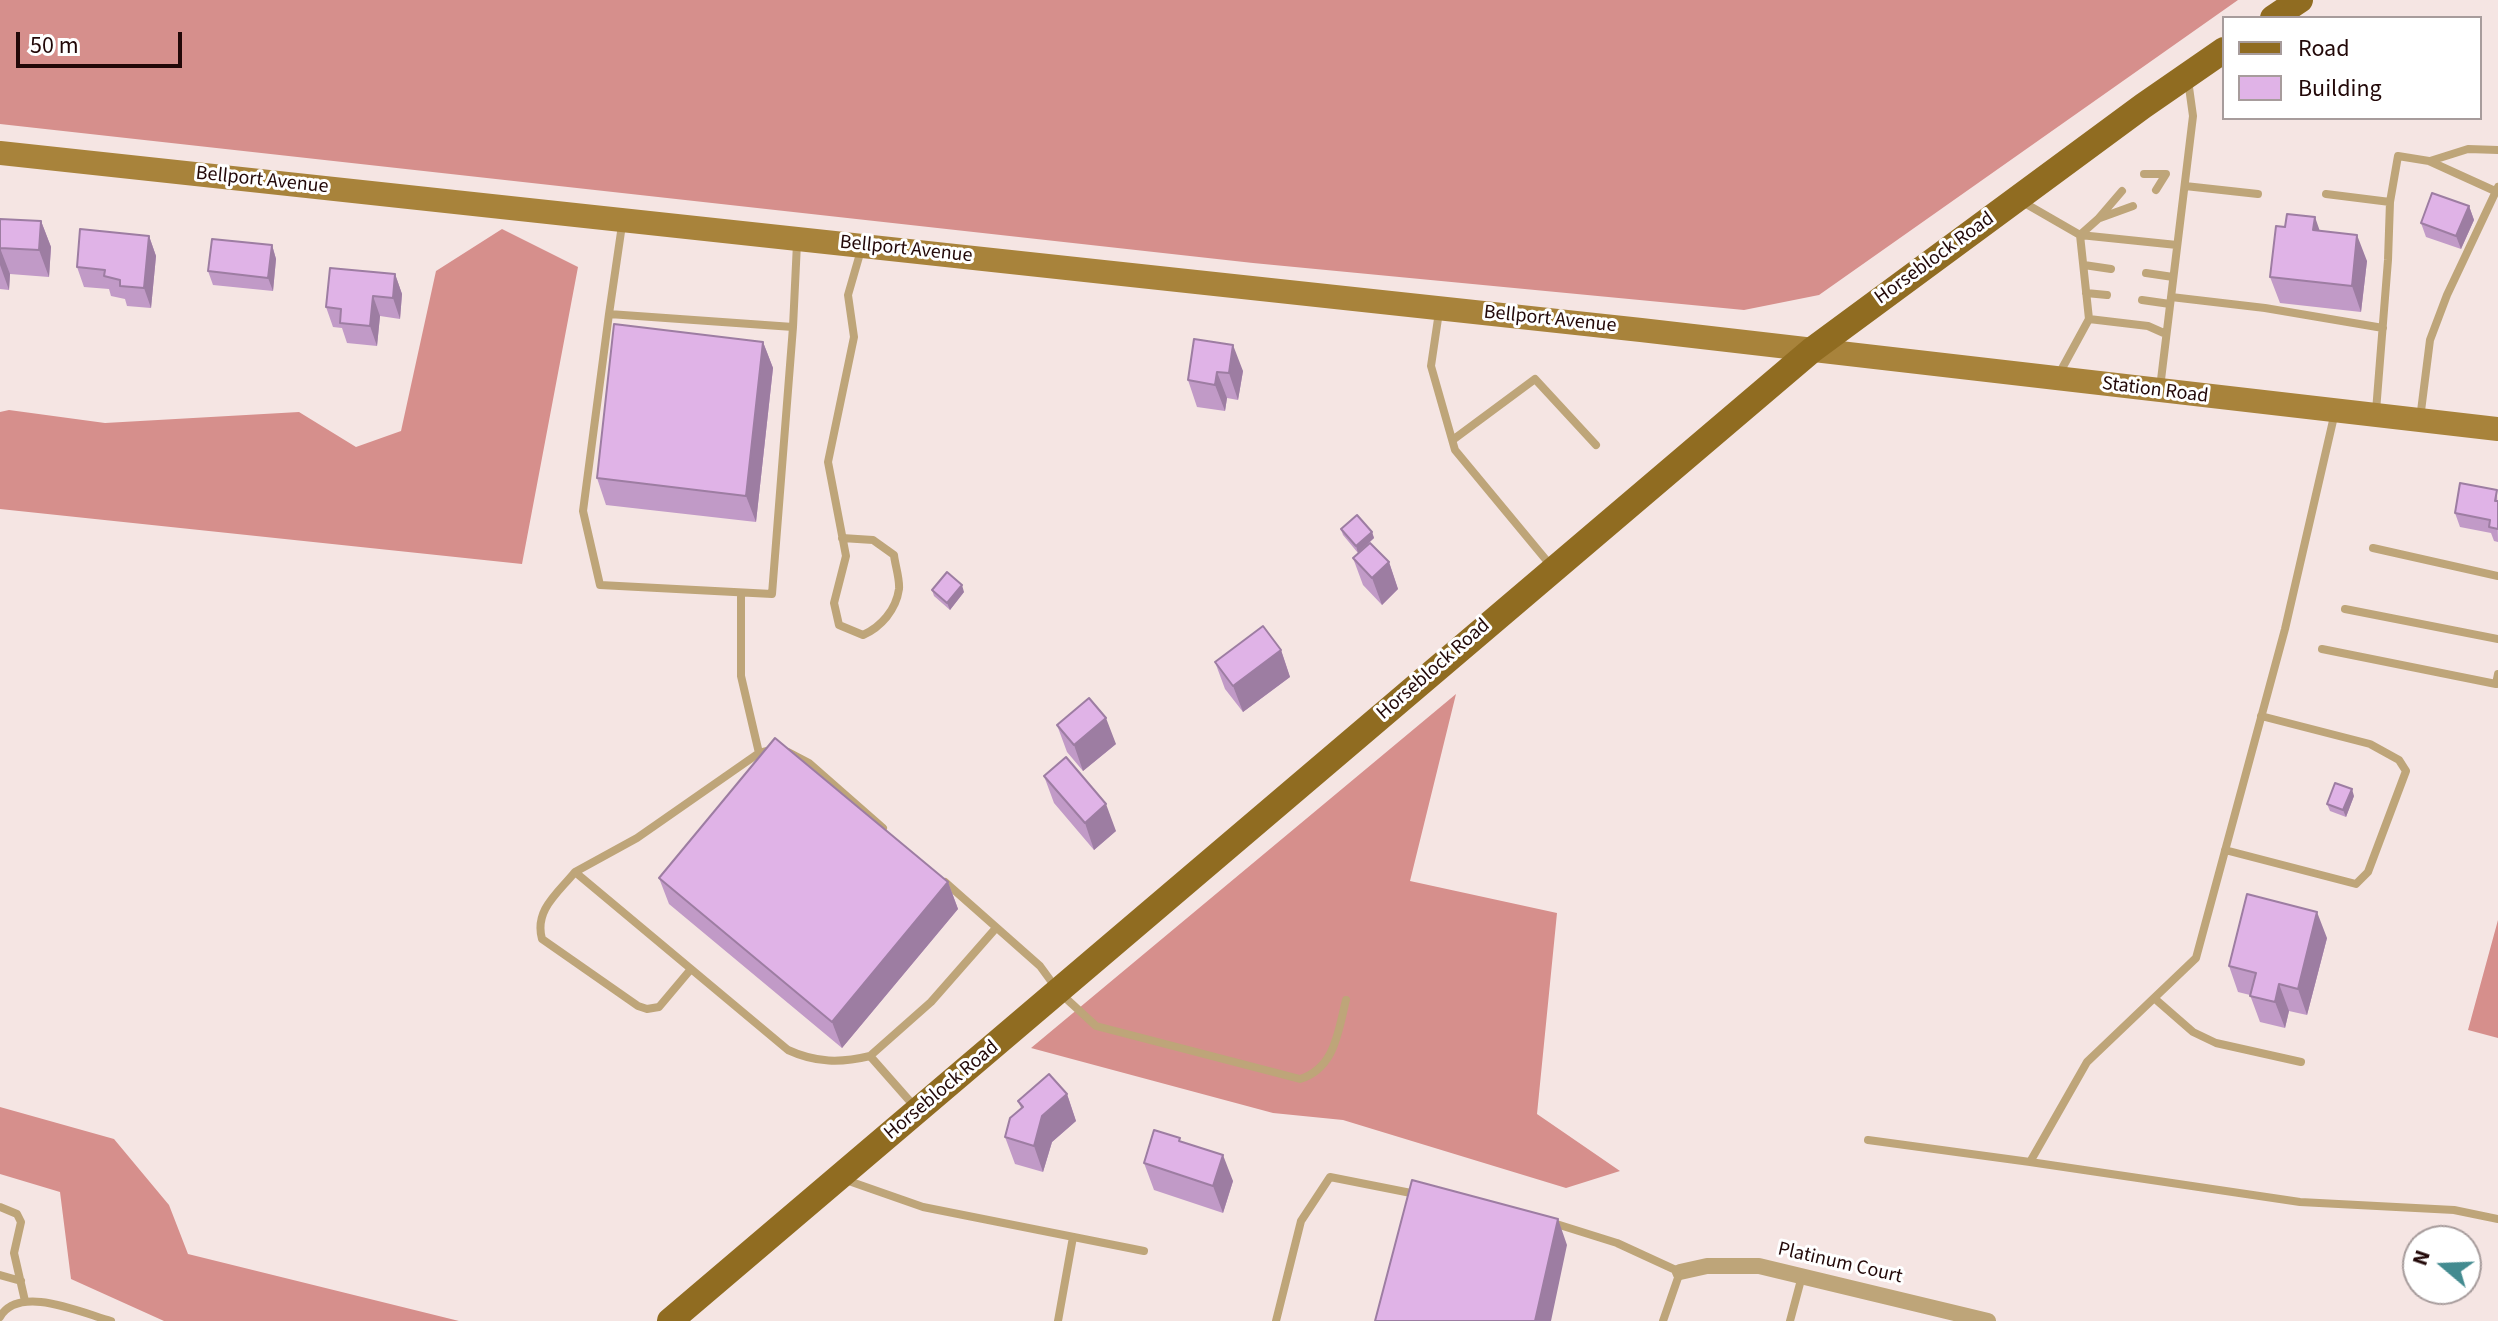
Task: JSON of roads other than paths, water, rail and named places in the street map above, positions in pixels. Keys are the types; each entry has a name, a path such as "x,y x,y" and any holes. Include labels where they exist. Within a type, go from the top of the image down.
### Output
{"main road":[{"path":"2276,16 2300,0"},
{"name":"Horseblock Road","path":"670,1321 1812,350 2222,51"},
{"name":"Bellport Avenue","path":"0,153 1812,350"},
{"name":"Station Road","path":"1812,350 2498,429"}],"street":[{"name":"Platinum Court","path":"1680,1272 1707,1266 1759,1266 1965,1318 1988,1321"}],"lane":[{"path":"2160,391 2193,116 2188,75"},
{"path":"2429,161 2468,149 2498,150"},
{"path":"2376,416 2390,202 2398,156 2429,161 2497,189 2447,295 2430,340 2420,421"},
{"path":"2144,174 2187,172"},
{"path":"2156,190 2166,174"},
{"path":"2185,186 2258,194"},
{"path":"2080,235 2122,191"},
{"path":"2326,194 2390,202"},
{"path":"2017,199 2080,235 2177,245"},
{"path":"2098,219 2133,206"},
{"path":"623,220 583,511 600,585 772,594 797,240"},
{"path":"2055,379 2089,319 2080,235"},
{"path":"842,538 873,540 894,555 899,588 891,611 878,628 863,635 839,625 834,603 846,556 842,538 828,462 854,337 848,295 862,245"},
{"path":"2084,265 2111,269"},
{"path":"2146,273 2173,277"},
{"path":"2086,293 2107,295"},
{"path":"2142,300 2265,308 2383,328"},
{"path":"1439,308 1431,366 1455,450 1553,568"},
{"path":"609,314 793,327"},
{"path":"2089,319 2148,326 2166,334"},
{"path":"1454,439 1535,379 1596,445"},
{"path":"2030,1162 2087,1062 2196,958 2285,629 2335,411"},
{"path":"2373,548 2498,576"},
{"path":"741,593 741,676 759,753"},
{"path":"2345,609 2498,639"},
{"path":"2322,649 2496,684 2498,674"},
{"path":"2225,850 2356,884 2368,872 2406,771 2399,760 2370,744 2261,716"},
{"path":"691,969 659,1007 647,1009 638,1006 542,939 539,926 542,912 575,872 637,838 759,753 774,750 790,753 809,763 891,835"},
{"path":"575,872 788,1050 806,1059 844,1063 870,1056 931,1002 996,928"},
{"path":"938,876 1040,966 1059,992 1096,1026 1300,1079 1315,1074 1327,1063 1346,1000"},
{"path":"2154,998 2193,1032 2216,1043 2301,1062"},
{"path":"870,1056 918,1110"},
{"path":"1868,1140 2300,1202 2454,1210 2498,1219"},
{"path":"839,1177 923,1207 1144,1251"},
{"path":"1276,1321 1301,1221 1330,1177 1433,1198"},
{"path":"0,1207 17,1214 21,1222 14,1253 25,1301"},
{"path":"1536,1219 1566,1225 1617,1243 1680,1272 1663,1321"},
{"path":"1058,1321 1073,1237"},
{"path":"0,1275 21,1281"},
{"path":"1790,1321 1802,1275"},
{"path":"0,1317 12,1305 39,1301 111,1321"}]}
